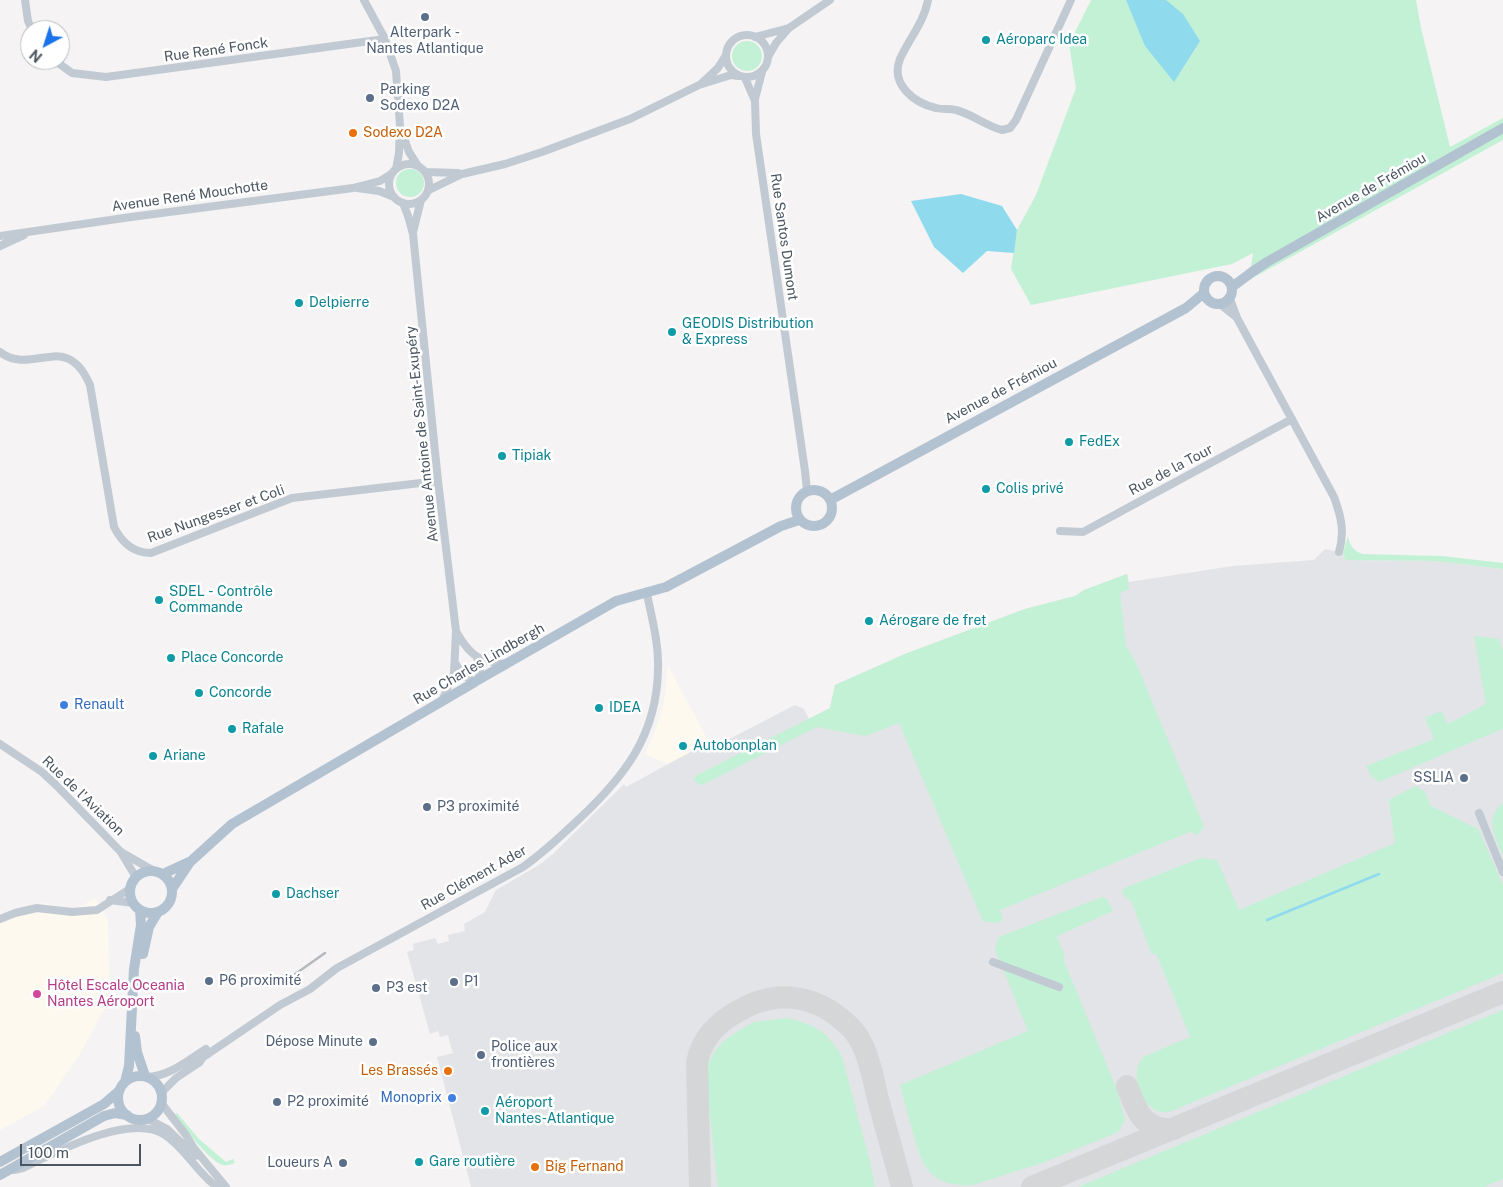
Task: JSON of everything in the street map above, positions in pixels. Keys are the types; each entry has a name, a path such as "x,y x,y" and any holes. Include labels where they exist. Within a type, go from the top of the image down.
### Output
{"main road":[{"name":"Avenue de Frémiou","path":"1230,284 1503,128"},
{"path":"1220,276 1230,284 1225,302 1206,297 1205,283 1210,278 1220,276"},
{"name":"Avenue de Frémiou","path":"830,500 1206,297"},
{"path":"807,491 823,492 830,500 832,512 830,517 821,525 809,526 799,520 796,514 796,503 798,498 807,491"},
{"name":"Rue Charles Lindbergh","path":"172,889 190,862 225,828 244,816 616,602 628,597 647,594 675,583 781,526 799,520"},
{"name":"Rue Charles Lindbergh","path":"158,873 190,862"},
{"path":"127,1115 120,1107 118,1096 129,1066 134,969 141,925 130,893 133,883 143,872 158,873 167,878 172,889 170,902 167,907 158,912 149,913 136,907"},
{"path":"134,986 149,927 158,912"},
{"path":"4,1173 104,1116 115,1113 127,1115 135,1119 148,1119 158,1111 162,1104 162,1092 159,1085 147,1076 138,1052 132,1010"},
{"path":"0,1162 104,1104 134,1076 147,1076"}],"street":[{"path":"25,0 28,20"},
{"path":"364,0 385,39 396,71 400,153 393,172 390,188 395,197 409,204 421,200 428,190 462,174 505,164 630,119 699,85 732,75 742,77 754,76 762,72"},
{"path":"754,102 762,72 776,42 789,28 830,0"},
{"path":"928,0 924,15 900,59 899,79 911,96 936,108 956,110 1002,130 1010,128 1016,120 1071,0"},
{"path":"755,38 789,28"},
{"path":"742,77 732,72 726,61 728,46 738,37 745,35 755,38 764,44 768,57"},
{"name":"Rue René Fonck","path":"68,70 72,73 106,77 385,39"},
{"path":"699,85 718,68 726,55"},
{"name":"Rue Santos Dumont","path":"742,77 754,102 756,134 807,491"},
{"path":"400,126 409,152 418,166 426,172 428,190"},
{"path":"393,172 408,164 418,166"},
{"name":"Avenue René Mouchotte","path":"0,236 234,202 353,188 380,181 393,172"},
{"path":"426,172 462,174"},
{"name":"Avenue René Mouchotte","path":"353,188 379,191 395,197"},
{"name":"Avenue Antoine de Saint-Exupéry","path":"413,234 421,200"},
{"name":"Avenue Antoine de Saint-Exupéry","path":"402,202 413,234 438,481 456,631 456,663 451,683 442,701"},
{"name":"Avenue René Mouchotte","path":"0,246 30,232"},
{"path":"1225,302 1237,318 1334,497 1341,516 1342,541 1339,552"},
{"name":"Rue Nungesser et Coli","path":"0,352 5,356 18,360 56,356 65,357 74,360 80,366 90,385 114,527 122,541 134,550 152,553 292,498 438,481"},
{"name":"Rue de la Tour","path":"1060,531 1083,532 1292,419"},
{"name":"Rue Clément Ader","path":"147,1076 156,1076 176,1068 326,973 523,867 550,847 617,781 633,757 648,725 658,679 658,648 647,594"},
{"name":"Avenue Antoine de Saint-Exupéry","path":"456,631 464,645 477,658"},
{"path":"477,658 489,662 507,664"},
{"path":"456,663 463,675 477,681 480,667 477,658"},
{"name":"Rue de l'Aviation","path":"0,744 42,772 121,852 134,874 133,883"},
{"path":"1478,813 1503,872"},
{"name":"Rue de l'Aviation","path":"121,852 158,873"},
{"path":"0,919 37,908 72,912 97,910 133,883"},
{"path":"110,900 136,907"},
{"path":"993,962 1059,987"},
{"name":"Rue Clément Ader","path":"162,1092 176,1078 200,1062 202,1058 280,1006 310,990 337,968"},
{"path":"162,1104 193,1147 226,1187"},
{"path":"148,1119 160,1124 176,1136 198,1160 218,1187"},
{"path":"4,1173 23,1168 92,1137 140,1128 157,1130 164,1134 181,1149 209,1182 218,1187"}],"shaded area":[{"name":"Aéroport Nantes-Atlantique","path":"1325,549 1343,553 1345,560 1435,561 1503,569 1503,1187 471,1187 437,1057 453,1053 448,1035 440,1037 438,1031 430,1034 407,952 414,950 413,944 435,938 438,944 449,941 448,935 465,931 464,924 485,912 496,890 539,865 554,853 624,784 626,787 709,742 712,748 795,705 804,709 809,719 830,708 835,685 905,654 1025,609 1075,596 1084,590 1127,574 1129,582 1233,566 1314,560"},
{"path":"668,666 709,742 668,764 645,754 656,729 664,702"},
{"path":"95,898 108,920 110,998 80,1054 44,1106 0,1130 0,916 10,910 44,903 69,909 80,907"}],"green space":[{"path":"1091,0 1416,0 1450,147 1503,118 1503,140 1249,280 1253,253 1232,264 1031,305 1011,269 1017,230 1036,195 1076,88 1069,44"},
{"path":"747,41 758,45 762,56 758,67 747,71 736,67 732,56 736,45"},
{"path":"410,169 420,173 424,183 420,193 410,197 400,193 396,183 400,173"},
{"path":"1348,536 1352,548 1363,554 1442,556 1503,563 1503,569 1435,561 1345,560 1343,553"},
{"path":"1127,574 1129,589 1120,593 1126,646 1136,663 1203,824 1203,829 1196,836 1192,831 1000,910 1003,920 995,923 983,921 899,723 865,736 817,727 702,785 694,781 695,776 830,708 835,685 905,654 1025,609 1075,596 1084,590"},
{"path":"1474,636 1499,639 1503,651 1503,730 1379,782 1372,777 1366,766 1434,739 1425,718 1441,711 1448,724 1486,704"},
{"path":"1415,786 1425,792 1431,806 1478,829 1503,885 1503,973 1169,1112 1157,1111 1145,1100 1138,1086 1137,1070 1139,1063 1143,1057 1190,1037 1156,953 1152,955 1132,903 1122,893 1124,888 1201,858 1217,860 1239,910 1395,843 1389,800"},
{"path":"1503,803 1503,856 1492,822 1497,809"},
{"path":"1102,897 1107,899 1113,911 1057,936 1064,954 1064,961 1117,1090 1125,1120 1118,1132 1045,1162 973,1185 947,1183 938,1179 925,1166 921,1157 900,1085 1028,1031 995,949 999,937"},
{"path":"1503,1010 1503,1179 1483,1187 1078,1187"},
{"path":"787,1018 805,1023 819,1030 831,1041 842,1057 875,1187 718,1187 705,1071 715,1051 724,1041 738,1031 754,1022"},
{"path":"177,1113 199,1139 226,1162 233,1159 235,1163 223,1165 211,1158 174,1115"}],"water":[{"path":"1126,0 1166,0 1183,14 1200,41 1174,82 1145,46"},
{"path":"961,194 1002,206 1017,230 1014,253 987,251 963,273 934,247 911,201"}],"waterway":[{"path":"1267,920 1379,874"}],"taxiway":[{"path":"1032,1187 1503,992"},
{"path":"700,1187 697,1063 700,1053 709,1035 730,1016 760,1001 784,997 796,998 819,1005 843,1021 858,1036 869,1063 902,1187"},
{"path":"1127,1086 1142,1118 1155,1127 1174,1129"}],"railway":[{"path":"291,977 325,953"}],"place":[{"name":"Alterpark - Nantes Atlantique","path":"425,17"},
{"name":"Aéroparc Idea","path":"986,40"},
{"name":"Parking Sodexo D2A","path":"370,98"},
{"name":"Sodexo D2A","path":"353,133"},
{"name":"Delpierre","path":"299,303"},
{"name":"GEODIS Distribution & Express","path":"672,332"},
{"name":"FedEx","path":"1069,442"},
{"name":"Tipiak","path":"502,456"},
{"name":"Colis privé","path":"986,489"},
{"name":"SDEL - Contrôle Commande","path":"159,600"},
{"name":"Aérogare de fret","path":"869,621"},
{"name":"Place Concorde","path":"171,658"},
{"name":"Concorde","path":"199,693"},
{"name":"Renault","path":"64,705"},
{"name":"IDEA","path":"599,708"},
{"name":"Rafale","path":"232,729"},
{"name":"Autobonplan","path":"683,746"},
{"name":"Ariane","path":"153,756"},
{"name":"SSLIA","path":"1464,778"},
{"name":"P3 proximité","path":"427,807"},
{"name":"Dachser","path":"276,894"},
{"name":"P6 proximité","path":"209,981"},
{"name":"P1","path":"454,982"},
{"name":"P3 est","path":"376,988"},
{"name":"Hôtel Escale Oceania Nantes Aéroport","path":"37,994"},
{"name":"Dépose Minute","path":"373,1042"},
{"name":"Police aux frontières","path":"481,1055"},
{"name":"Les Brassés","path":"448,1071"},
{"name":"Monoprix","path":"452,1098"},
{"name":"P2 proximité","path":"277,1102"},
{"name":"Aéroport Nantes-Atlantique","path":"485,1111"},
{"name":"Gare routière","path":"419,1162"},
{"name":"Loueurs A","path":"343,1163"},
{"name":"Big Fernand","path":"535,1167"}]}
